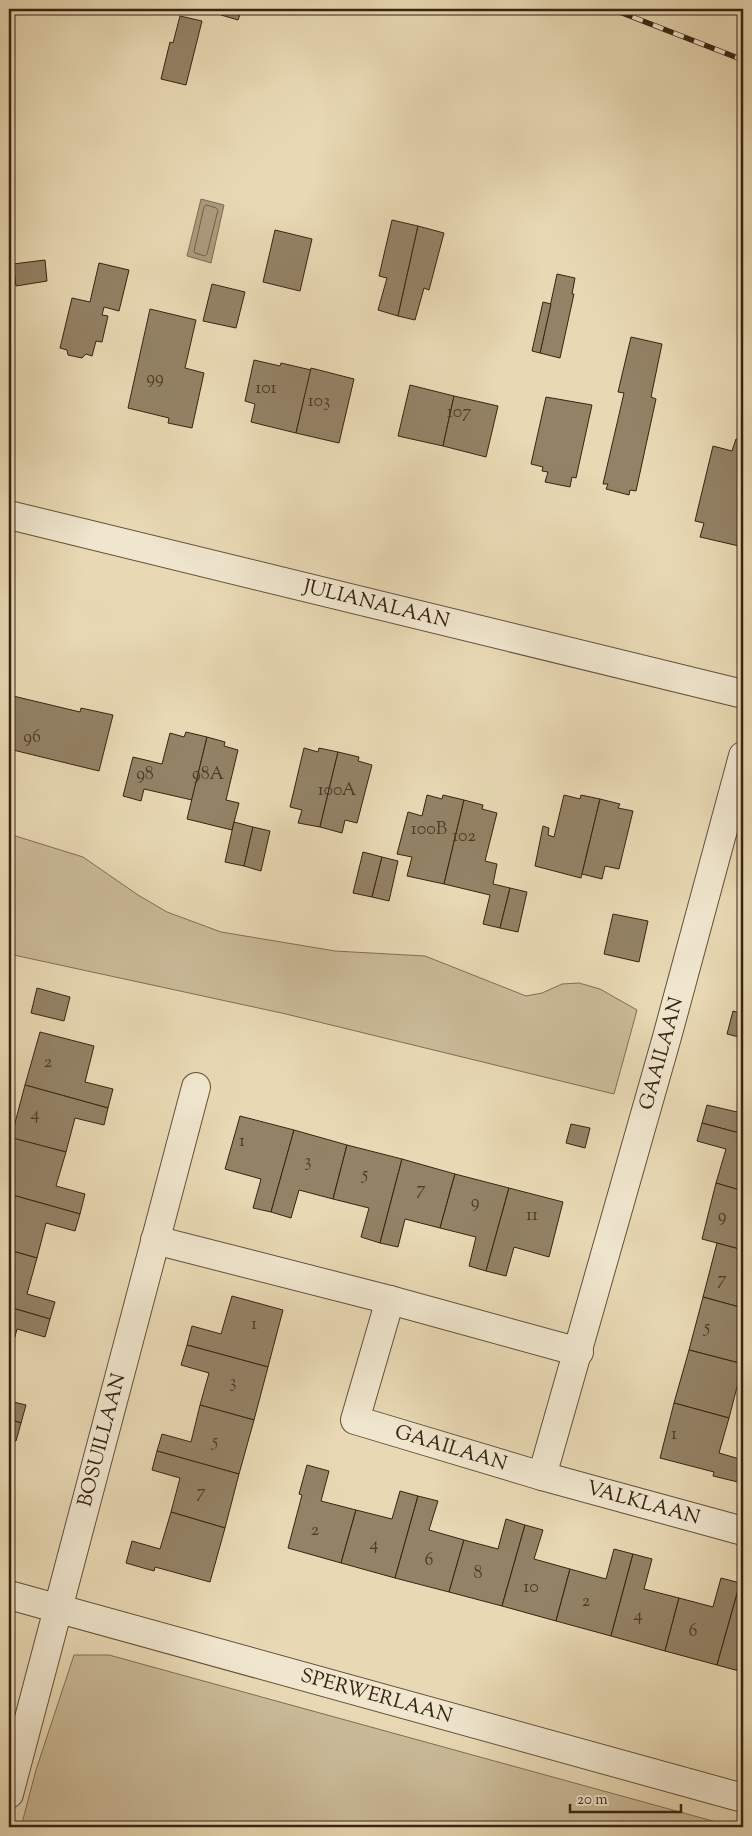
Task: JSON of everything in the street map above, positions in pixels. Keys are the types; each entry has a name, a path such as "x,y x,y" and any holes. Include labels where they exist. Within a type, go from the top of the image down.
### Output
{"street":[{"name":"JULIANALAAN","path":"9,515 743,694"},
{"name":"GAAILAAN","path":"390,1300 355,1420 542,1476 579,1352 743,756"},
{"name":"BOSUILLAAN","path":"9,1794 196,1087"},
{"path":"155,1240 390,1300 579,1352"},
{"name":"VALKLAAN","path":"542,1476 743,1531"},
{"name":"SPERWERLAAN","path":"9,1596 743,1798"}],"shaded area":[{"path":"9,834 83,857 138,895 167,912 221,932 335,951 425,956 526,996 542,993 562,984 579,983 600,989 637,1010 614,1094 286,1014 9,954"},
{"path":"74,1655 109,1655 720,1823 718,1827 21,1827 36,1770"}],"water":[{"path":"201,199 224,205 211,263 187,256"}],"building":[{"path":"223,9 242,9 238,20 221,15"},
{"path":"180,16 202,21 186,85 161,79 170,42 173,43"},
{"path":"392,220 418,226 398,316 378,310 387,278 379,276"},
{"path":"418,226 444,233 429,290 424,288 415,320 398,316"},
{"path":"275,230 312,239 300,291 263,282"},
{"path":"45,260 47,281 16,286 13,264"},
{"path":"99,263 129,270 119,311 104,307 102,315 108,316 102,342 96,341 92,356 86,354 82,358 68,355 67,350 60,348 72,298 90,302"},
{"path":"557,274 575,278 572,294 574,294 560,358 540,353"},
{"path":"212,284 245,292 236,328 203,321"},
{"path":"543,302 551,304 540,353 532,351"},
{"path":"150,309 196,320 185,368 204,373 192,428 168,423 169,418 128,408"},
{"path":"631,337 662,344 651,397 656,399 636,491 630,490 629,495 606,489 608,484 603,484 624,393 618,392"},
{"path":"254,360 280,366 281,363 311,370 296,433 251,422 255,404 245,401"},
{"path":"311,368 354,379 339,443 296,433"},
{"path":"410,385 454,396 443,446 398,436"},
{"path":"454,396 498,406 486,457 443,446"},
{"path":"546,397 592,405 576,478 572,477 570,487 545,482 548,472 542,471 543,467 531,464"},
{"path":"736,439 743,440 743,527 739,546 700,537 704,523 695,521 713,446 732,451"},
{"path":"9,695 80,712 81,708 113,715 99,771 9,749"},
{"path":"186,732 207,737 192,800 144,789 141,801 123,796 133,757 162,764 170,733 184,737"},
{"path":"207,737 225,742 224,746 238,750 226,800 239,803 232,830 187,819"},
{"path":"304,748 318,752 319,748 338,752 320,827 298,823 302,810 290,807"},
{"path":"338,752 359,757 358,761 372,765 357,823 345,820 342,833 320,827"},
{"path":"427,795 442,799 443,795 464,800 444,884 407,876 412,857 397,854 408,812 422,816"},
{"path":"564,795 580,799 581,795 600,799 581,878 535,866 543,826 549,828 548,835 554,837"},
{"path":"600,799 620,804 618,808 633,811 619,869 605,866 602,879 582,874"},
{"path":"464,800 483,805 482,809 497,813 485,861 497,864 493,884 510,888 500,928 483,924 490,895 444,884"},
{"path":"234,822 253,827 244,866 225,862"},
{"path":"253,827 270,831 261,871 244,866"},
{"path":"363,852 382,857 372,897 353,893"},
{"path":"382,857 398,861 389,901 372,897"},
{"path":"510,888 527,892 518,932 500,928"},
{"path":"613,914 648,921 639,962 604,954"},
{"path":"37,988 70,997 64,1021 31,1013"},
{"path":"733,1011 743,1014 743,1038 727,1034"},
{"path":"40,1032 94,1046 85,1082 113,1089 108,1108 25,1085"},
{"path":"25,1085 108,1108 104,1125 75,1118 66,1152 11,1138"},
{"path":"743,1088 743,1134 702,1123 707,1105 737,1112"},
{"path":"240,1116 294,1130 271,1212 253,1208 261,1179 225,1169"},
{"path":"702,1123 743,1134 743,1191 716,1183 726,1149 697,1141"},
{"path":"571,1124 590,1128 585,1148 566,1143"},
{"path":"294,1130 347,1145 333,1199 299,1190 291,1218 271,1212"},
{"path":"9,1137 66,1152 56,1186 85,1194 80,1214 9,1194"},
{"path":"347,1145 402,1159 380,1243 361,1237 369,1208 333,1199"},
{"path":"402,1159 455,1174 440,1228 405,1219 398,1247 380,1243"},
{"path":"455,1174 509,1188 486,1271 469,1266 476,1237 440,1228"},
{"path":"716,1183 743,1191 743,1250 702,1239"},
{"path":"509,1188 563,1202 549,1257 514,1247 506,1276 486,1271"},
{"path":"9,1194 80,1214 75,1231 46,1223 37,1258 9,1250"},
{"path":"717,1243 743,1250 743,1308 703,1297"},
{"path":"9,1250 37,1258 27,1294 55,1302 50,1319 9,1307"},
{"path":"232,1296 283,1310 268,1367 187,1345 192,1326 221,1334"},
{"path":"703,1297 743,1308 743,1364 689,1350"},
{"path":"9,1307 50,1319 45,1337 17,1329 9,1359"},
{"path":"187,1345 268,1367 254,1420 200,1405 209,1373 181,1365"},
{"path":"689,1350 743,1364 743,1384 738,1383 729,1418 674,1403"},
{"path":"9,1401 26,1405 21,1423 9,1419"},
{"path":"674,1403 729,1418 719,1453 743,1460 742,1483 713,1476 714,1472 660,1458"},
{"path":"200,1405 254,1420 239,1474 157,1451 162,1434 191,1442"},
{"path":"9,1419 21,1423 16,1441 9,1439"},
{"path":"157,1451 239,1474 225,1528 171,1512 180,1478 152,1470"},
{"path":"307,1465 329,1471 321,1501 356,1510 341,1563 288,1548 302,1495 299,1494"},
{"path":"400,1491 418,1496 395,1578 341,1563 356,1510 392,1519"},
{"path":"418,1496 438,1501 429,1530 464,1540 449,1592 395,1578"},
{"path":"171,1512 225,1528 210,1582 155,1567 154,1571 126,1563 132,1541 160,1549"},
{"path":"506,1519 525,1525 502,1606 449,1592 464,1540 498,1549"},
{"path":"525,1525 543,1530 534,1559 570,1569 556,1621 502,1606"},
{"path":"614,1549 633,1554 611,1636 556,1621 570,1569 606,1579"},
{"path":"633,1554 652,1559 644,1589 679,1598 665,1651 611,1636"},
{"path":"721,1578 740,1583 717,1665 665,1651 679,1598 713,1607"},
{"path":"740,1583 743,1584 743,1672 717,1665"}],"railway":[{"path":"612,9 743,60"},
{"path":"736,9 743,12"}]}
